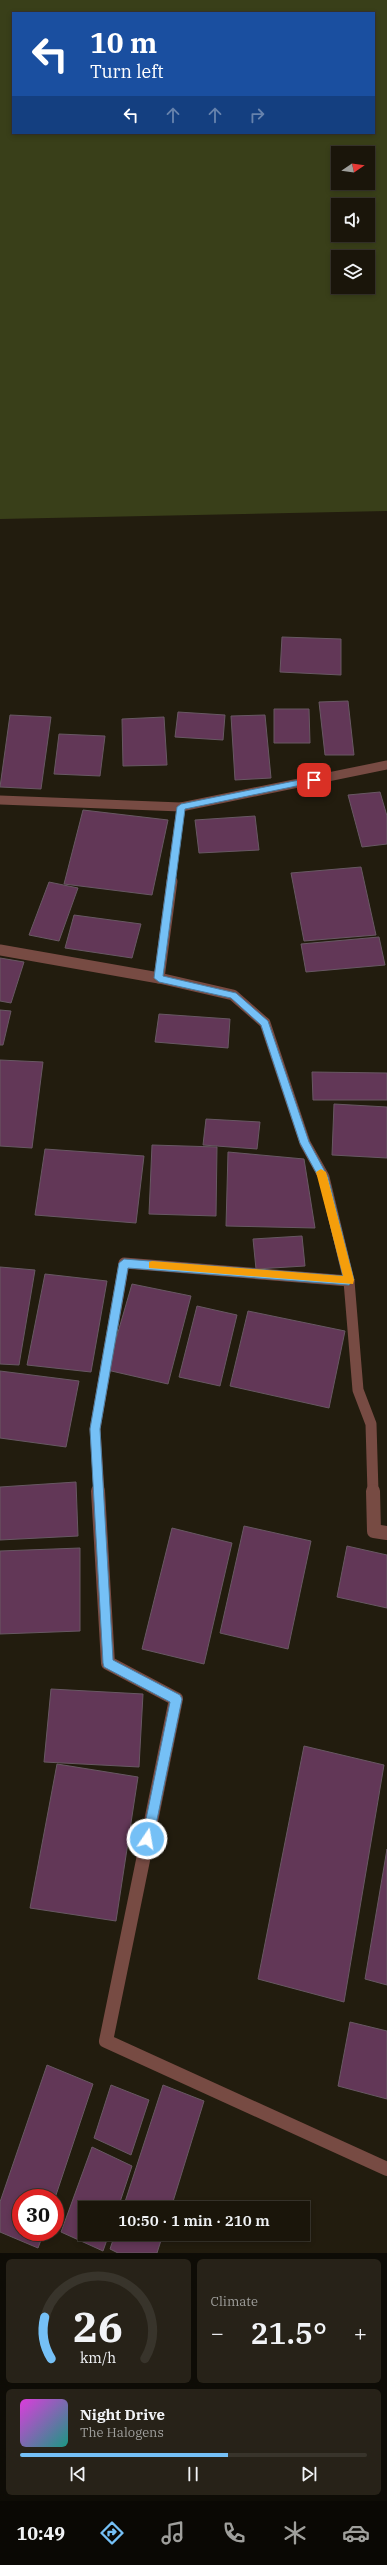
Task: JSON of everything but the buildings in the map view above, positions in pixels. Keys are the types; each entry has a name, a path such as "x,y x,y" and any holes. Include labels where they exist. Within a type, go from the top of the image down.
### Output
{"street":[{"path":"0,800 181,807 387,764"},
{"path":"159,978 181,807"},
{"path":"0,950 159,978 233,995 265,1023 305,1143 324,1177 349,1280 358,1390 371,1424 374,1531 387,1533"},
{"path":"349,1280 124,1263 95,1429 108,1663 176,1699 106,2041 387,2169"}],"green space":[{"path":"0,0 387,0 387,511 0,519"}],"slow traffic":[{"path":"152,1265 349,1280 324,1177 321,1172"}],"route":[{"path":"147,1839 176,1699 108,1663 95,1429 124,1263 349,1280 324,1177 305,1143 265,1023 233,995 159,978 181,807 314,780"}]}
